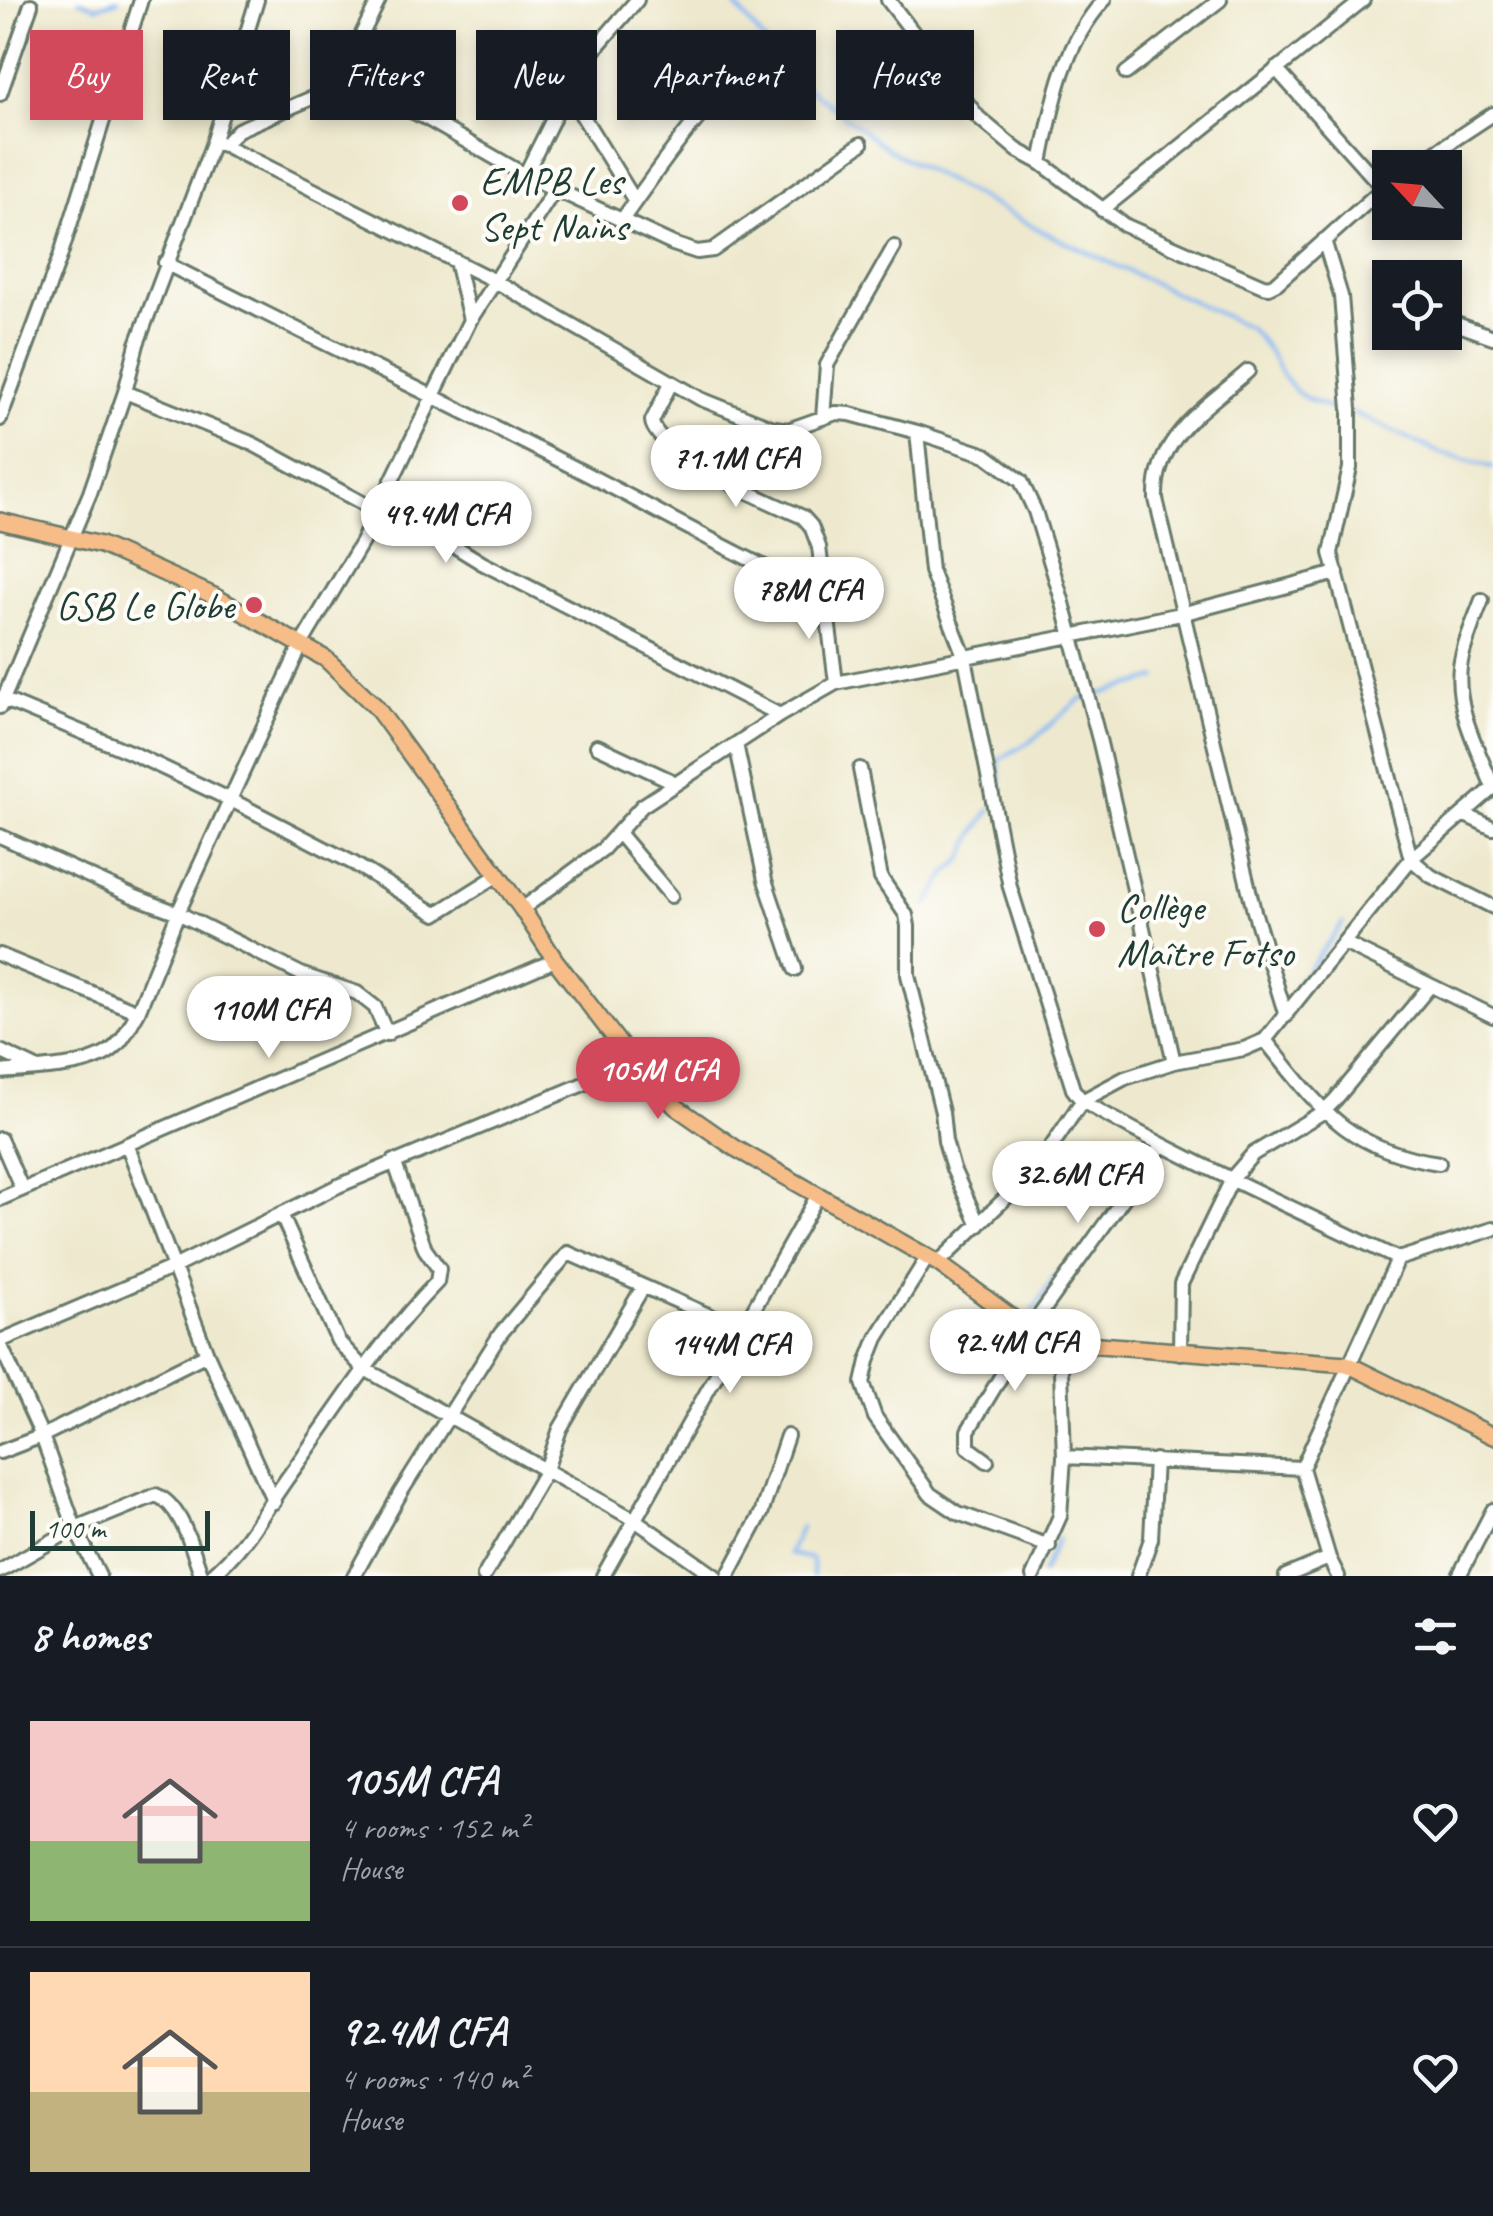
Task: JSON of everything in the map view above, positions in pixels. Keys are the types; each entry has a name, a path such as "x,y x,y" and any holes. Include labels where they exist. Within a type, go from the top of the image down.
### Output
{"main road":[{"path":"0,521 101,545 140,561 302,643 342,672 376,707 555,960 634,1064 676,1107 735,1148 933,1260 1029,1330 1060,1342 1347,1364 1493,1436"}],"street":[{"path":"0,418 60,258 140,0"},
{"path":"257,0 219,143 166,262 90,493 1,701 132,752 231,800 353,863 436,914 498,875"},
{"path":"364,30 379,0"},
{"path":"597,51 636,0"},
{"path":"888,0 978,118 1017,150 1041,162 1124,225 1269,287 1372,197"},
{"path":"1041,162 1058,82 1070,50 1104,0"},
{"path":"1126,73 1220,0"},
{"path":"1102,210 1363,0"},
{"path":"0,94 31,5"},
{"path":"1276,69 1372,169"},
{"path":"219,143 238,130 310,98"},
{"path":"1438,150 1493,114"},
{"path":"428,120 526,175 697,252 713,250 861,144"},
{"path":"526,175 552,120"},
{"path":"584,120 635,201"},
{"path":"622,220 695,120"},
{"path":"219,143 495,281 596,336 671,384 771,427 788,430 836,413 850,414 986,456 1021,481 1034,510 1100,742 1174,1062"},
{"path":"0,1072 37,1069 110,1052 138,1012 178,913 302,643 348,570 470,320 555,189"},
{"path":"1324,240 1341,296 1348,371 1350,468 1331,543 1337,573 1411,859 1430,876 1493,907"},
{"path":"823,418 827,365 894,247"},
{"path":"456,261 470,320"},
{"path":"166,262 825,596"},
{"path":"1462,326 1493,337"},
{"path":"1248,371 1170,443 1158,464 1156,499 1254,912 1286,1016"},
{"path":"671,384 652,421 656,436 720,478 803,516 811,526 819,546 836,683"},
{"path":"125,392 251,443 377,511 422,526 482,563 780,715"},
{"path":"917,432 931,571 965,658 1010,887 1068,1077 1082,1101 1161,1146 1233,1177 1398,1260 1493,1230"},
{"path":"522,909 619,834 642,806 836,683 1182,614 1337,573"},
{"path":"1049,1546 958,1513 918,1482 875,1416 864,1383 878,1338 933,1260 979,1226 1036,1168 1082,1101 1125,1078 1174,1062 1244,1049 1264,1040 1411,859 1493,787 1464,710 1459,680 1460,663 1482,600"},
{"path":"736,744 765,880 795,970"},
{"path":"597,746 676,783"},
{"path":"860,770 882,878 906,915 908,975 942,1112 945,1141 979,1226"},
{"path":"1462,814 1493,828"},
{"path":"619,834 671,896"},
{"path":"0,836 178,913 303,975 357,993 375,1007 387,1034"},
{"path":"1344,943 1493,1016"},
{"path":"0,955 138,1012"},
{"path":"0,1199 555,960"},
{"path":"1180,1353 1181,1284 1233,1177 1254,1154 1323,1112 1430,986"},
{"path":"1264,1040 1323,1112 1359,1138 1411,1159 1439,1163"},
{"path":"0,1051 37,1069"},
{"path":"99,1576 75,1528 42,1436 0,1343 176,1266 394,1161 634,1064"},
{"path":"0,1139 22,1189"},
{"path":"126,1144 207,1354 274,1502"},
{"path":"987,1461 968,1446 968,1432 1029,1330 1161,1146"},
{"path":"211,1576 242,1546 364,1368 440,1276 425,1249 394,1161"},
{"path":"603,1576 818,1195"},
{"path":"281,1214 338,1341 364,1368 636,1520 714,1576"},
{"path":"354,1576 401,1492 501,1333 568,1253 742,1330"},
{"path":"1338,1576 1328,1558 1302,1468 1398,1260"},
{"path":"484,1576 546,1470 560,1429 643,1288"},
{"path":"1033,1576 1060,1516 1064,1458 1060,1342"},
{"path":"0,1452 42,1436 207,1354"},
{"path":"728,1576 762,1514 787,1436"},
{"path":"1064,1458 1302,1468"},
{"path":"1138,1576 1150,1539 1155,1460"},
{"path":"0,1572 75,1528 144,1498 162,1496 181,1523 202,1576"},
{"path":"1459,1576 1493,1510"},
{"path":"1286,1576 1328,1558"}],"waterway":[{"path":"79,0 96,7 118,0"},
{"path":"731,0 794,78 889,150 1048,234 1248,327 1292,388 1304,397 1345,411"},
{"path":"1354,413 1440,453 1493,467"},
{"path":"998,797 999,760 1034,739 1079,700 1157,678"},
{"path":"928,904 947,873 963,859 991,809"},
{"path":"1298,983 1343,923"},
{"path":"1033,1312 1054,1277"},
{"path":"217,1392 234,1431"},
{"path":"801,1526 789,1554 812,1559 813,1576"},
{"path":"1042,1574 1058,1539"}],"place":[{"name":"EMPB Les Sept Nains","path":"460,203"},
{"name":"GSB Le Globe","path":"254,605"},
{"name":"Collège Maître Fotso","path":"1097,929"}]}
